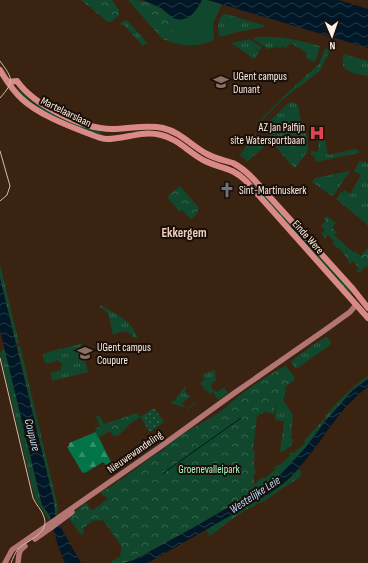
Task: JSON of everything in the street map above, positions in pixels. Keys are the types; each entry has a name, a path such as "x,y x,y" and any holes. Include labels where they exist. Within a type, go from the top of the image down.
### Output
{"main road":[{"name":"Martelaarslaan","path":"0,70 23,100 36,110 59,122 101,138 109,139 156,133 175,140 204,161 232,170"},
{"name":"Martelaarslaan","path":"8,82 17,81 25,91 42,104 90,126 103,129 152,126 162,127 175,132 205,153 232,163 242,169"},
{"name":"Einde Were","path":"242,169 258,184 368,308"},
{"name":"Einde Were","path":"232,170 246,181 368,318"},
{"path":"358,307 360,298"},
{"name":"Nieuwewandeling","path":"179,433 191,428 204,419 274,365 297,353 358,307"},
{"name":"Nieuwewandeling","path":"51,525 214,408 268,373 304,345 326,331"},
{"name":"Nieuwewandeling","path":"297,353 298,350 304,345"},
{"name":"Nieuwewandeling","path":"268,373 275,367 274,365"},
{"name":"Nieuwewandeling","path":"204,419 214,410 214,408"},
{"path":"5,563 12,550 51,525"},
{"path":"18,563 21,549 51,525"}],"green space":[{"path":"81,0 112,0 119,10 119,15 111,22 108,22"},
{"path":"128,0 151,3 174,17 181,19 167,41 158,34"},
{"path":"202,0 222,4 213,24 214,40 208,43 196,45 179,44 167,41 178,23 177,21 191,15"},
{"path":"224,14 263,25 265,27 220,37 218,25"},
{"path":"125,20 128,21 147,43 143,46 123,24 119,24"},
{"path":"252,38 289,39 320,46 314,62 306,58 308,54 291,43 286,48 282,46 280,48 277,47 268,49"},
{"path":"249,39 262,47 254,59 231,43"},
{"path":"325,48 330,50 320,71 283,99 258,124 257,123 284,96 319,64"},
{"path":"344,54 368,61 368,76 352,73 345,69 343,65"},
{"path":"19,89 29,99 42,108 100,131 103,136 86,131 46,113 36,107 17,91"},
{"path":"291,102 298,106 302,127 307,136 308,143 307,152 295,168 282,154 263,128"},
{"path":"255,134 265,146 247,162 245,158 240,155"},
{"path":"324,136 328,155 355,149 358,150 359,153 316,162 315,157 311,155 311,151 318,152 319,137"},
{"path":"364,161 368,164 368,225 336,199 341,192 343,193 344,190 350,194 361,175 356,172 354,173 358,162"},
{"path":"350,171 333,196 312,182 315,178"},
{"path":"180,186 199,208 196,215 191,219 182,210 179,211 167,197"},
{"path":"263,192 353,293 350,295 260,195"},
{"path":"327,216 336,223 332,228 337,232 334,235 353,252 354,251 361,256 368,247 368,266 366,268 364,267 360,273 356,271 359,268 353,261 350,264 348,262 349,260 341,250 332,243 334,241 328,235 325,238 321,234 325,230 321,226 326,220 324,219"},
{"path":"0,264 19,343 16,344 0,278"},
{"path":"100,305 117,314 127,322 135,331 137,337 133,338 127,332 113,334 108,313 100,307"},
{"path":"326,337 331,343 330,345 298,368 295,368 291,361"},
{"path":"81,344 88,372 52,381 51,373 61,370 60,367 62,364 58,360 47,364 45,363 43,355 62,348 64,349"},
{"path":"20,345 58,508 55,516 54,502 17,346"},
{"path":"5,349 42,505 49,513 51,519 49,520 35,499 0,353"},
{"name":"Groenevalleipark","path":"285,366 295,378 285,388 285,397 283,400 275,404 274,415 272,415 272,413 264,412 263,414 259,414 257,416 253,451 255,452 254,465 256,473 254,474 254,484 256,491 191,529 134,560 124,563 111,562 120,556 122,547 103,520 93,521 83,528 84,533 81,535 69,518 78,509 86,503 93,510 108,499 103,496 101,492 162,451 182,435 220,412 236,398 262,380"},
{"path":"215,370 216,381 212,384 212,390 217,392 226,386 224,388 228,393 218,400 213,392 210,394 200,383 206,379 203,378 203,374"},
{"path":"368,376 368,379 353,390 327,420 324,418 344,395"},
{"path":"185,386 185,392 187,395 191,396 182,403 186,408 169,402 174,401"},
{"path":"283,400 293,415 291,439 294,439 289,447 280,452 284,421 275,420 276,403"},
{"path":"154,408 164,422 150,432 140,417"},
{"path":"137,413 140,417 130,424 118,436 113,436 110,431 98,438 95,429 100,426 96,417 99,415 104,424"},
{"path":"323,420 325,421 306,447 285,470 269,484 202,522 276,469 274,468 277,465 280,465 291,455 288,455 291,452 294,453 305,443 304,441"},
{"path":"96,432 111,462 106,465 103,462 85,473 82,472 67,447 69,446 69,443"},
{"path":"299,469 301,476 264,501 244,511 210,536 206,529 270,493 288,480"}],"water":[{"path":"143,0 202,0 191,15 187,18 178,19 173,18 161,8"},
{"path":"208,0 339,0 368,9 368,48"},
{"name":"Coupure","path":"0,278 54,502 55,514 60,526 81,563 65,563 58,546 50,516 42,505 0,330"},
{"name":"Westelijke Leie","path":"368,379 368,387 357,395 339,415 307,459 292,476 281,485 270,493 148,563 124,563 134,560 191,529 269,484 285,470 306,447 328,418 353,390"}],"waterway":[{"path":"162,474 241,418"}],"tram line":[{"path":"0,61 10,76 10,84 0,98"},
{"path":"0,151 10,186 7,195 0,201"},
{"path":"0,358 33,498 43,514 45,523 44,528 37,536 18,549 11,563"}],"place":[{"name":"UGent campus Dunant","path":"221,82"},
{"name":"AZ Jan Palfijn site Watersportbaan","path":"317,133"},
{"name":"Sint-Martinuskerk","path":"227,190"},
{"name":"UGent campus Coupure","path":"85,353"}],"district":[{"name":"Ekkergem","path":"184,233"}]}
